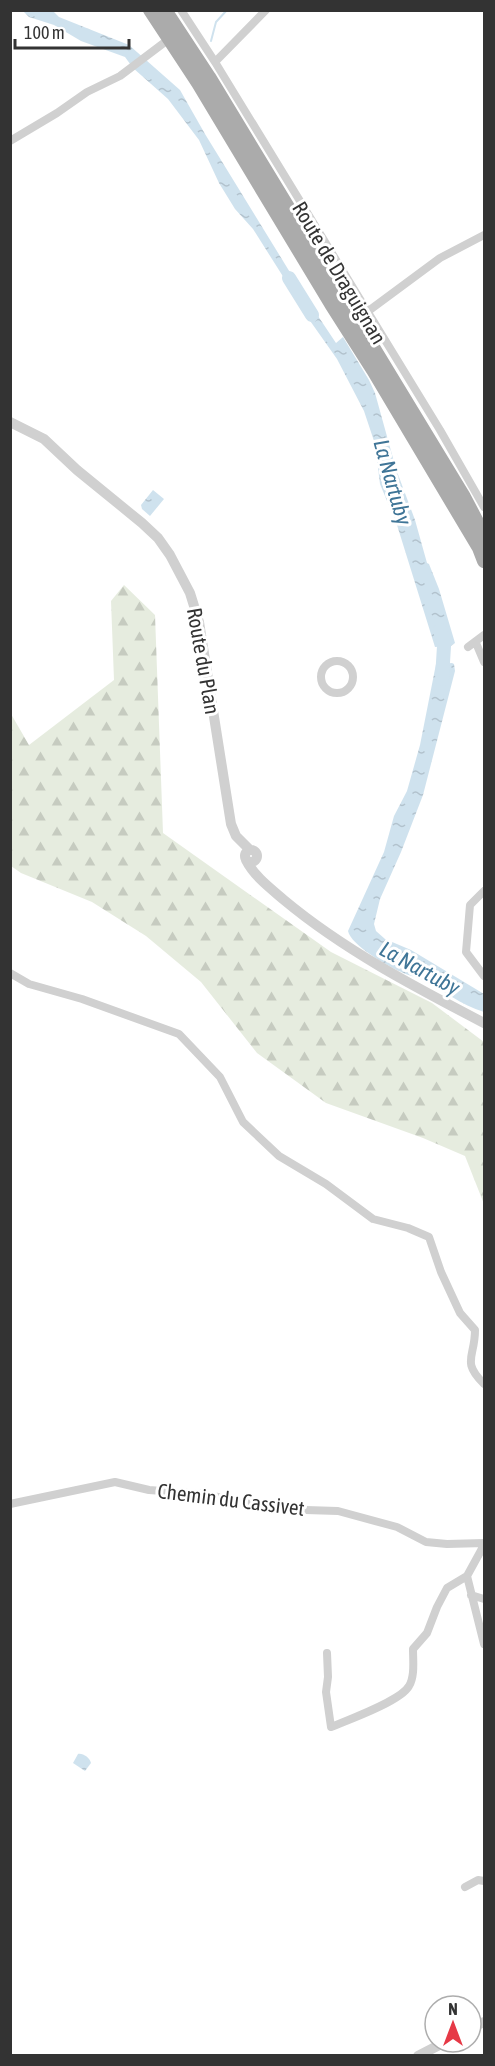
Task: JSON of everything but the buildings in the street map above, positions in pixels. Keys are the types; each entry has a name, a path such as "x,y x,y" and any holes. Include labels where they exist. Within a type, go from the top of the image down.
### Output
{"main road":[{"name":"Route de Draguignan","path":"150,10 204,92 373,370 484,561"},
{"name":"Route de Draguignan","path":"165,10 209,77 464,497 484,535"}],"street":[{"path":"181,10 440,430 484,507"},
{"path":"215,62 266,10"},
{"path":"10,141 87,92 120,75 169,39"},
{"path":"367,312 440,258 484,235"},
{"name":"Route du Plan","path":"10,422 44,439 77,470 142,523 158,538 170,555 190,593 199,622 226,802 236,836 249,857 253,872 294,908 341,941 403,981 484,1023"},
{"path":"484,635 476,644 484,662"},
{"path":"484,891 470,904 466,952 484,976"},
{"path":"10,973 29,984 82,999 179,1034 220,1077 243,1122 279,1156 326,1184 373,1219 408,1228 429,1237 441,1272 460,1313 475,1330 470,1364 473,1373 484,1384"},
{"name":"Chemin du Cassivet","path":"10,1504 115,1482 149,1490 204,1494 273,1509 338,1511 397,1527 426,1542 484,1544"},
{"path":"327,1653 326,1692 331,1727 394,1700 409,1687 413,1669 413,1649 427,1633 447,1588 467,1576 484,1544"},
{"path":"467,1576 484,1644"},
{"path":"471,1595 484,1599"},
{"path":"465,1887 478,1880 484,1881"}],"green space":[{"path":"124,585 155,615 163,833 331,952 432,1003 484,1042 484,1204 465,1156 423,1138 326,1103 257,1053 201,982 146,936 92,902 21,873 11,866 11,714 29,745 114,680 111,601"}],"water":[{"path":"23,11 53,11 59,17 129,45 180,90 299,287 296,297 253,229 235,209 219,183 199,140 168,99 133,68 125,57 81,41 54,25 29,17"},
{"path":"304,295 336,343 343,337 375,393 396,469 415,520 427,563 439,589 455,643 451,646 435,647 397,525 380,484 375,444 364,411 337,359 301,308"},
{"path":"153,490 164,499 150,516 141,505"},
{"path":"452,663 455,671 423,795 380,899 374,924 376,931 385,939 411,950 484,994 484,1012 421,979 386,964 355,942 348,931 384,852 394,816 407,791 420,745 436,664"},
{"path":"78,1754 84,1755 91,1763 85,1771 73,1763"}],"waterway":[{"path":"211,41 216,22 227,10"},
{"name":"La Nartuby","path":"289,278 312,315"},
{"name":"La Nartuby","path":"440,630 444,646 442,679"}]}
